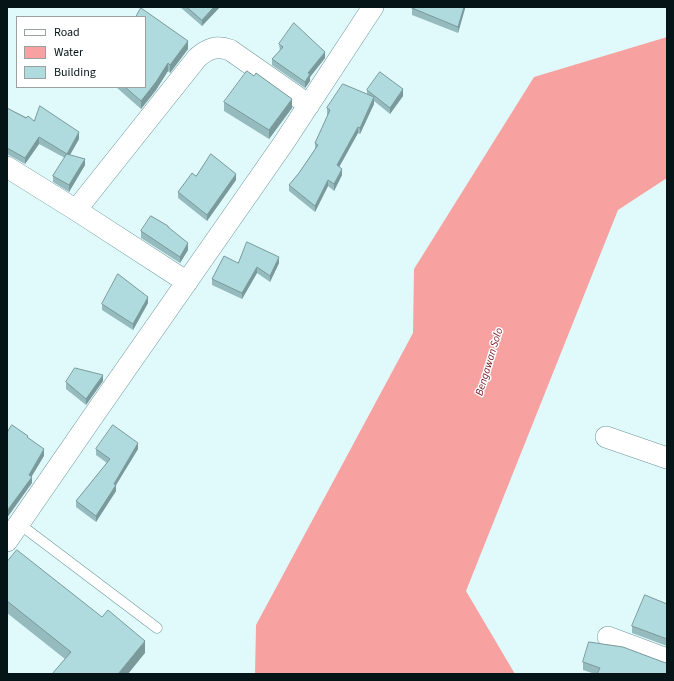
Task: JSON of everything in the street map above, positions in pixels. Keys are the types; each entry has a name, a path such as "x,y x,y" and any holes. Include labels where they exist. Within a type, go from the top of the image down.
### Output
{"street":[{"path":"7,541 13,518 187,282 243,203 373,7"},
{"path":"76,210 197,58 212,48 224,48 236,53 309,105"},
{"path":"7,167 187,282"},
{"path":"606,437 667,458"},
{"path":"608,637 667,659"}],"lane":[{"path":"13,518 157,628"}],"water":[{"name":"Bengawan Solo","path":"667,37 667,178 618,210 466,591 515,674 255,674 256,625 413,333 414,269 534,77"}],"building":[{"path":"187,7 214,7 202,20"},
{"path":"464,7 458,27 412,8"},
{"path":"141,8 188,41 170,65 168,63 156,82 141,101 126,88 146,88 146,16 137,16"},
{"path":"294,23 325,52 308,73 310,74 305,82 272,59 283,47 279,44"},
{"path":"247,71 254,76 256,73 292,99 269,130 224,102"},
{"path":"380,72 403,89 390,108 367,90"},
{"path":"343,84 374,97 360,128 358,127 337,165 342,169 334,184 328,180 315,206 289,185 318,145 315,143 330,110 327,108"},
{"path":"40,106 79,132 67,154 39,137 25,158 7,148 7,108 26,118 28,116 34,121"},
{"path":"67,154 85,159 69,185 53,176"},
{"path":"211,154 236,174 207,215 178,192 192,173 196,176"},
{"path":"151,216 168,226 188,243 180,257 141,231"},
{"path":"247,242 279,257 270,276 257,267 242,293 212,279 224,256 238,263"},
{"path":"118,274 148,297 133,324 102,304"},
{"path":"75,368 103,375 86,399 66,382"},
{"path":"12,425 44,449 29,475 32,477 7,511 7,433"},
{"path":"113,425 138,443 114,484 116,485 96,516 76,501 110,459 96,449"},
{"path":"17,550 102,617 108,610 145,641 118,674 52,674 71,652 7,601 7,562"},
{"path":"645,595 667,604 667,639 632,626"},
{"path":"589,642 623,647 667,663 667,674 597,674 600,668 583,662"}]}
